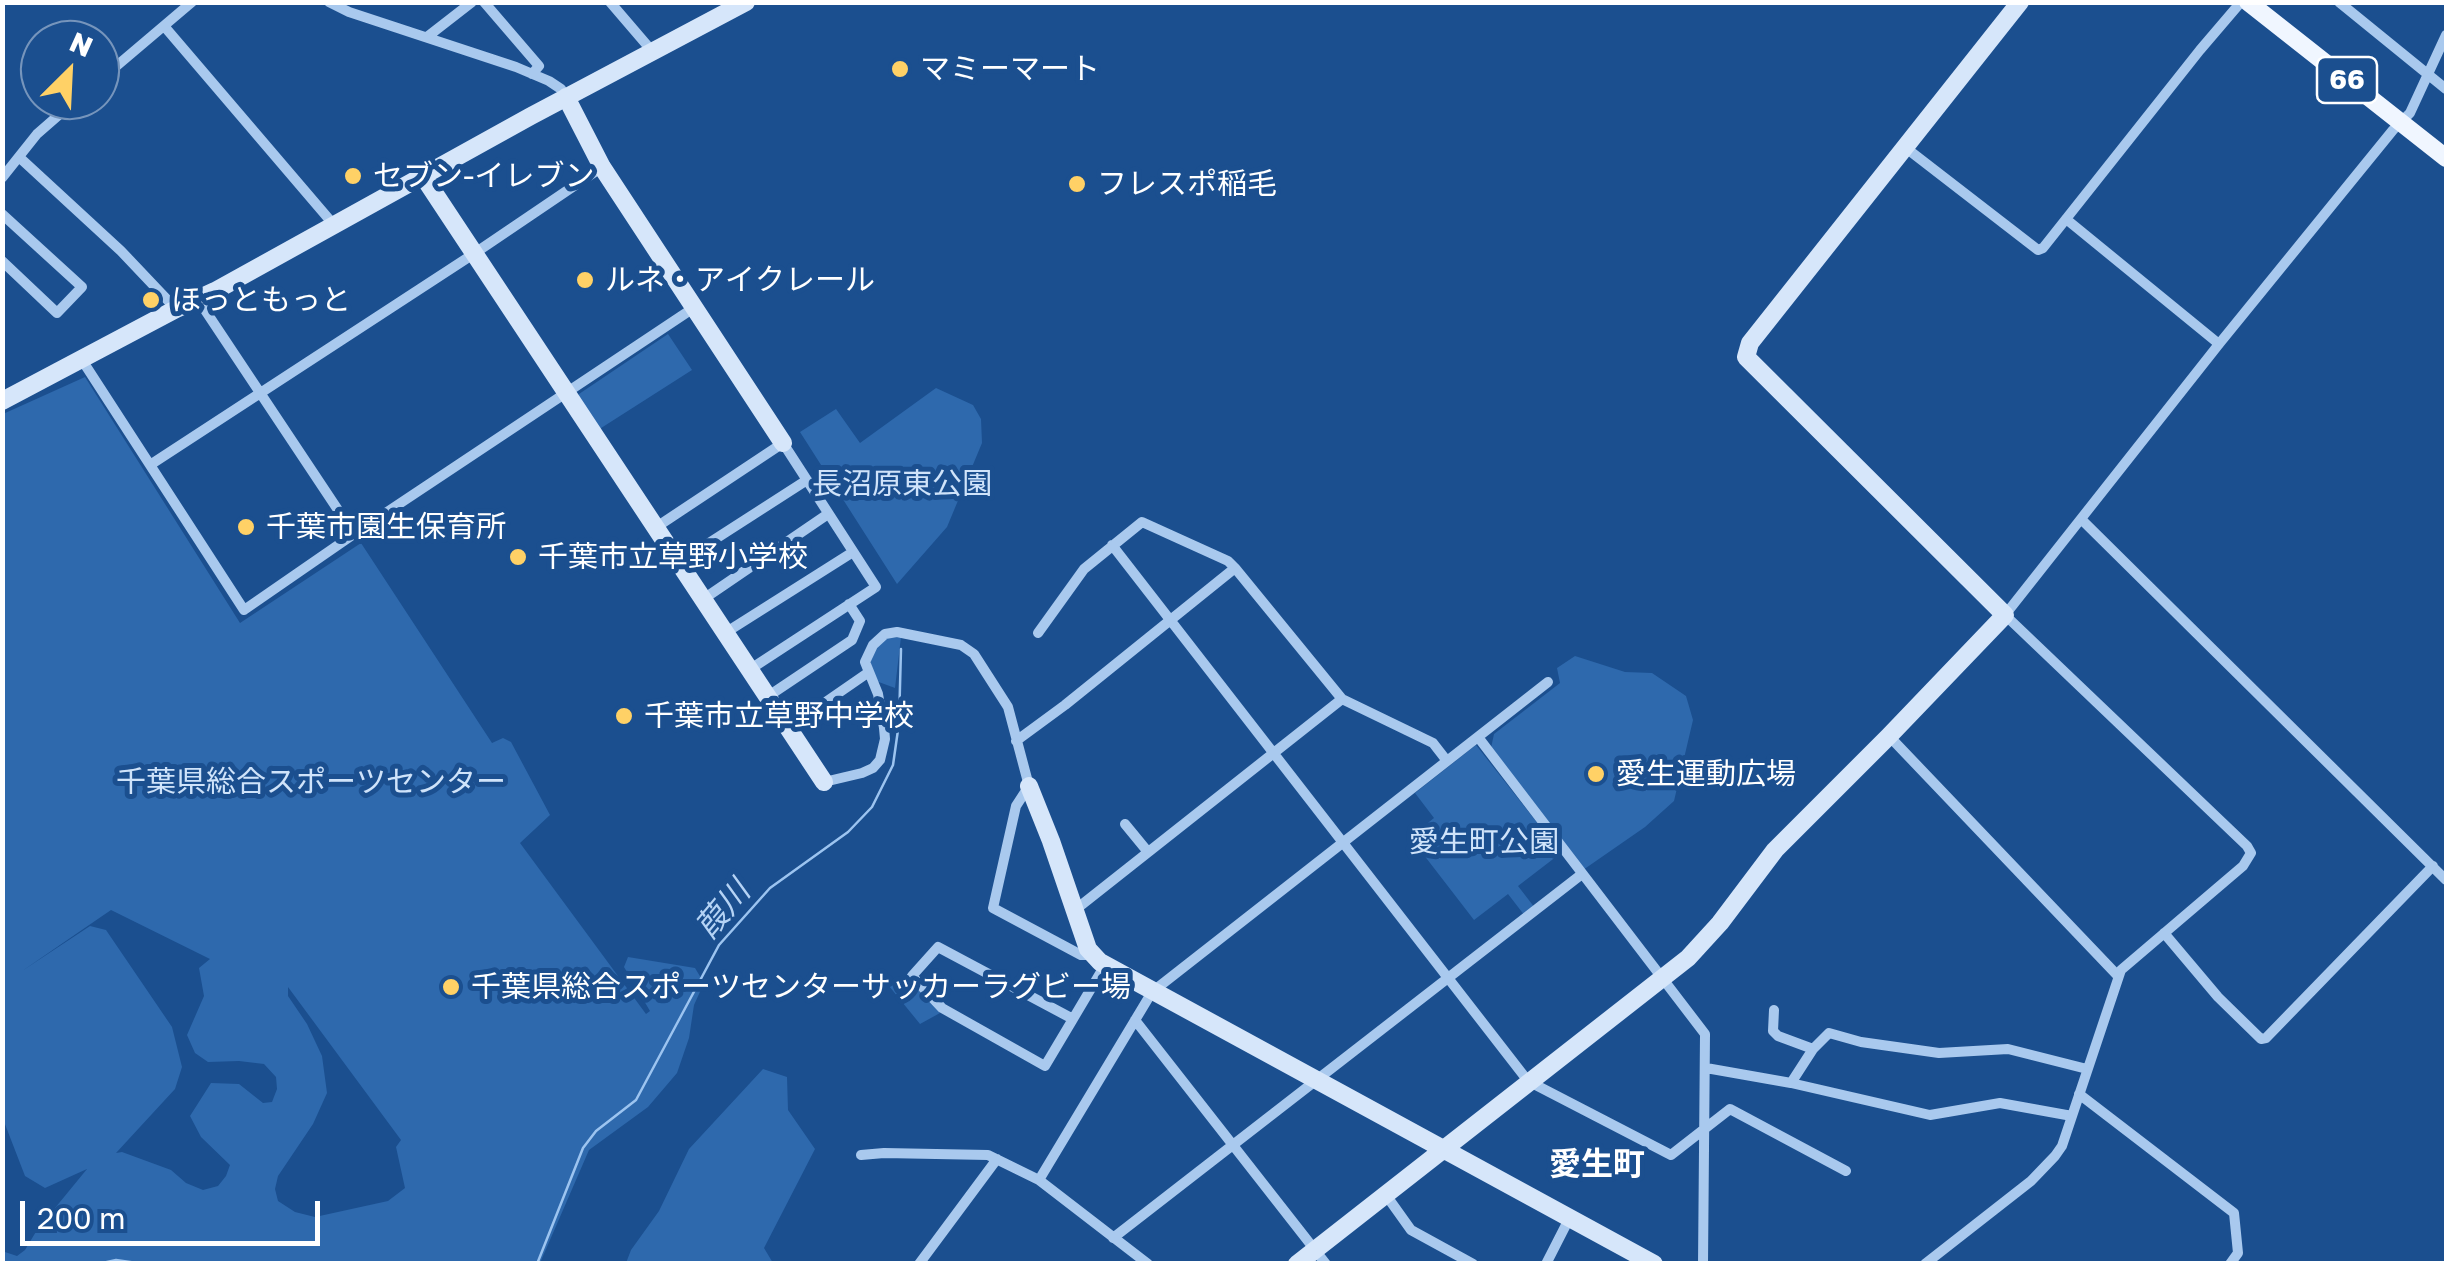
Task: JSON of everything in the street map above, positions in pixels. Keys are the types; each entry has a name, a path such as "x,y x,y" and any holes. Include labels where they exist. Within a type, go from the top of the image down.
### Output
{"main road":[{"name":"66","path":"2244,2 2446,158"}],"street":[{"path":"120,63 192,2"},
{"path":"427,38 472,2"},
{"path":"484,2 538,66 532,74"},
{"path":"610,2 652,51"},
{"path":"2,401 215,291 746,2"},
{"path":"1925,1264 2031,1181 2062,1146 2121,970 2242,866 2251,852 2005,615 1746,356 1750,343 2020,2"},
{"path":"1906,148 2034,249 2043,248 2200,50 2244,2"},
{"path":"2339,2 2446,90"},
{"path":"333,3 349,12 532,74 560,89 602,166 876,586 749,670"},
{"path":"164,26 334,225"},
{"path":"1297,1264 1320,1257 1386,1195 1662,979 1709,937 1775,850 2005,615 2219,344 2410,114 2446,35"},
{"path":"2,178 53,120"},
{"path":"19,156 121,251 176,309"},
{"path":"150,464 602,166"},
{"path":"423,176 824,782 862,774 880,760 884,728 878,694 865,662 872,645 885,634 908,634 961,646 984,666 1008,707 1028,786 1098,960 1073,1019 1045,1066 942,1008 912,976 938,948 1073,1019"},
{"path":"2,214 82,287 57,312 2,261"},
{"path":"2066,219 2219,344"},
{"path":"197,298 354,534"},
{"path":"82,360 244,610 695,307"},
{"path":"655,528 783,444"},
{"path":"678,563 807,480"},
{"path":"702,600 828,514"},
{"path":"2081,520 2446,880"},
{"path":"1038,633 1084,569 1142,522 1228,561 1342,699 1433,744 1447,761"},
{"path":"1112,545 1528,1081 1672,1155 1730,1109 1846,1171"},
{"path":"724,633 853,552"},
{"path":"1016,741 1236,568"},
{"path":"767,697 852,640 860,621 848,604"},
{"path":"788,728 868,672"},
{"path":"1039,1180 1152,992 1548,682"},
{"path":"1075,910 1342,699"},
{"path":"1889,736 2118,976"},
{"path":"1478,737 1706,1034 1703,1264"},
{"path":"1028,786 1016,806 993,908 1081,955 1098,960 1654,1264"},
{"path":"1124,824 1148,852"},
{"path":"2164,933 2261,1040 2432,866"},
{"path":"1113,1238 1582,874"},
{"path":"1774,1010 1773,1031 1778,1036 1813,1049"},
{"path":"1135,1020 1320,1257"},
{"path":"1791,1083 1813,1049 1829,1033 1860,1042 1939,1053 2008,1049 2087,1069"},
{"path":"1706,1068 1930,1115 2000,1102 2072,1116"},
{"path":"2079,1094 2234,1214 2238,1253 2230,1264"},
{"path":"861,1155 884,1152 997,1158 1039,1180 1148,1264"},
{"path":"919,1264 997,1158"},
{"path":"1386,1195 1412,1230 1473,1264"},
{"path":"1546,1264 1570,1217"}],"green space":[{"path":"668,334 692,370 598,430 577,400 579,394"},
{"name":"千葉県総合スポーツセンター","path":"85,377 240,623 361,543 492,743 503,738 511,742 550,815 520,843 646,1014 650,1011 624,967 628,957 695,968 704,983 694,1005 689,1038 677,1073 648,1107 589,1150 540,1263 3,1263 3,1247 5,1252 17,1256 25,1250 87,1169 45,1188 25,1176 3,1119 3,414","holes":["111,910 210,959 199,968 204,996 187,1035 195,1053 208,1062 264,1064 276,1077 272,1102 263,1103 239,1084 211,1083 190,1116 201,1137 230,1165 218,1186 203,1190 186,1183 171,1170 116,1153 175,1089 182,1067 172,1027 106,930 90,926 22,971","288,987 401,1140 396,1147 405,1188 388,1201 315,1217 295,1212 278,1201 278,1176 313,1124 327,1093 322,1056 288,996"]},
{"name":"長沼原東公園","path":"936,388 973,405 981,419 982,443 947,527 897,584 800,432 836,409 860,443"},
{"path":"901,637 895,688 876,681 871,659 876,646 887,638"},
{"name":"愛生運動広場","path":"1575,656 1625,672 1652,673 1686,696 1693,720 1674,801 1645,827 1583,870 1491,748 1494,734 1560,683 1557,668"},
{"name":"愛生町公園","path":"1476,745 1561,853 1518,886 1535,908 1525,916 1508,894 1474,920 1410,837 1434,818 1415,793"},
{"path":"904,975 940,1013 920,1024 889,986"},
{"path":"763,1069 787,1077 788,1110 815,1149 764,1248 773,1263 626,1263 659,1211 689,1149"}],"waterway":[{"name":"葭川","path":"537,1264 583,1148 596,1131 636,1100 719,945 770,888 848,832 872,807 893,765 899,723 901,649"},
{"name":"葭川","path":"98,1264 116,1260 144,1264"}],"place":[{"name":"マミーマート","path":"900,69"},
{"name":"セブン-イレブン","path":"353,176"},
{"name":"フレスポ稲毛","path":"1077,184"},
{"name":"ルネ・アイクレール","path":"585,280"},
{"name":"ほっともっと","path":"151,300"},
{"name":"千葉市園生保育所","path":"246,527"},
{"name":"千葉市立草野小学校","path":"518,557"},
{"name":"千葉市立草野中学校","path":"624,716"},
{"name":"愛生運動広場","path":"1596,774"},
{"name":"千葉県総合スポーツセンターサッカーラグビー場","path":"451,987"}],"district":[{"name":"愛生町","path":"1597,1165"}]}
